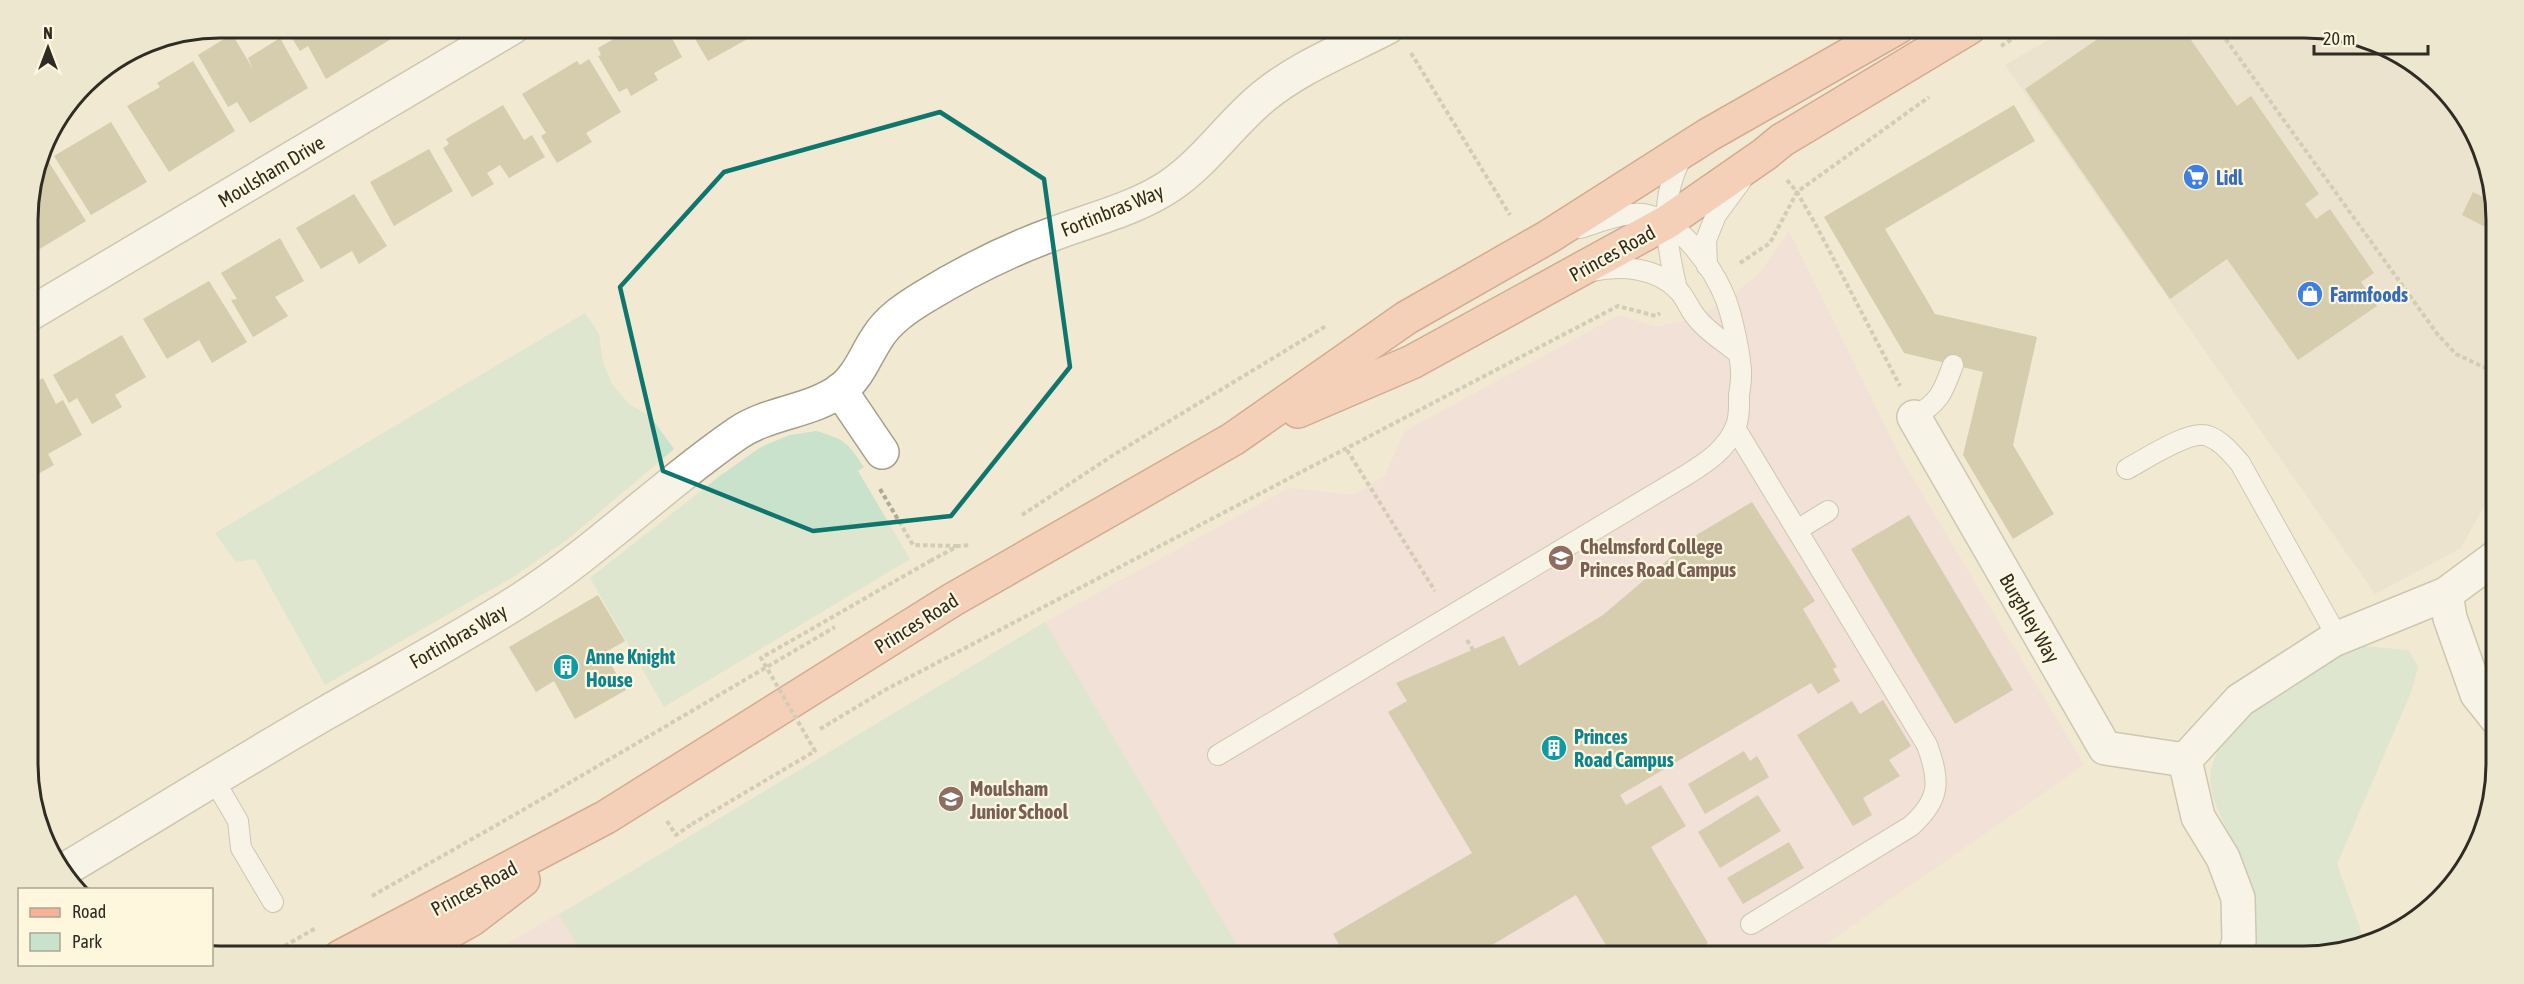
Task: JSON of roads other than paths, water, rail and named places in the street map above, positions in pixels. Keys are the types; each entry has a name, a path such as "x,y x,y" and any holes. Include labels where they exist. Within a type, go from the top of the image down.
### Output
{"main road":[{"name":"Princes Road","path":"361,946 606,817 952,600 1233,439 1406,318 1548,237 1688,147 1880,37"},
{"name":"Princes Road","path":"1233,439 1412,362 1667,222 1776,166 1782,140 1953,37"},
{"name":"Princes Road","path":"424,946 472,919 606,817"}],"street":[{"name":"Fortinbras Way","path":"69,867 518,602 608,536 744,429 766,419 815,404 840,390 855,377 886,326 901,312 926,296 995,259 1049,235 1139,203 1172,185 1263,97 1295,75 1390,37"},
{"name":"Moulsham Drive","path":"38,309 495,38"},
{"path":"840,390 882,452"},
{"name":"Burghley Way","path":"1914,417 2105,748 2186,760"},
{"path":"2237,946 2238,898 2223,858 2199,817 2186,760 2240,700 2338,638 2446,594 2486,564"},
{"path":"2446,594 2450,618 2477,694 2486,705"}],"lane":[{"path":"1688,147 1674,170 1667,194 1668,249 1677,289 1696,318 1738,353"},
{"path":"1707,266 1706,240 1716,215 1733,190 1776,166"},
{"path":"1218,755 1698,468 1718,452 1735,428 1740,413 1742,375 1726,300 1707,266 1685,238 1667,222 1646,214 1621,216 1548,237"},
{"path":"1572,276 1610,267 1640,269 1677,289"},
{"path":"1914,417 1931,407 1943,391 1953,365"},
{"path":"1735,428 1927,745 1936,774 1936,789 1932,801 1923,815 1911,826 1751,924"},
{"path":"2127,469 2189,436 2206,435 2220,442 2240,463 2338,638"},
{"path":"1797,530 1828,511"},
{"path":"214,780 238,821 241,848 273,902"}],"place":[{"name":"Lidl","path":"2196,177"},
{"name":"Farmfoods","path":"2310,294"},
{"name":"Chelmsford College Princes Road Campus","path":"1561,558"},
{"name":"Anne Knight House","path":"566,667"},
{"name":"Princes Road Campus","path":"1554,748"},
{"name":"Moulsham Junior School","path":"951,799"}]}
